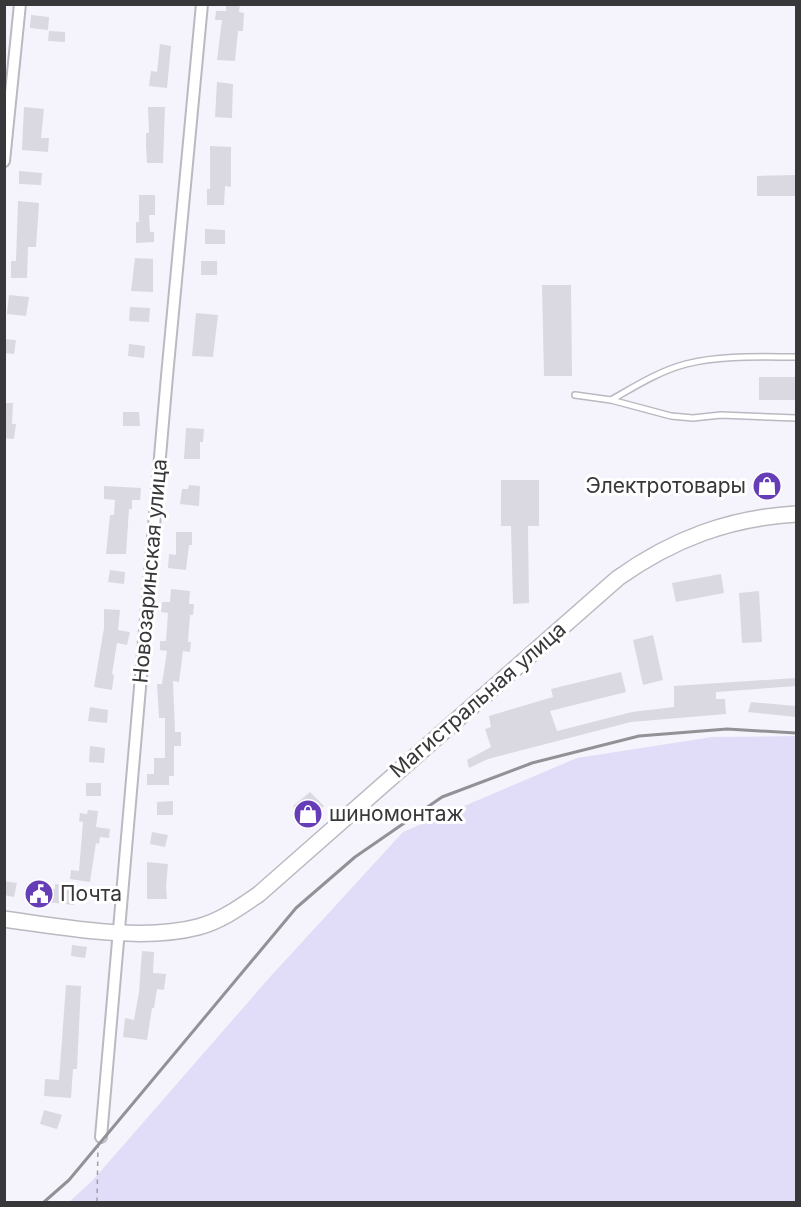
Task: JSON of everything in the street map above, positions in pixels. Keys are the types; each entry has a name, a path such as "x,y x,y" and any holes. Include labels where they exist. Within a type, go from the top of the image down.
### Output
{"main road":[{"name":"Магистральная улица","path":"4,919 119,932 159,933 199,927 230,914 259,894 588,603 626,573 665,548 688,537 745,521 796,514"}],"street":[{"path":"4,161 20,4"},
{"name":"Новозаринская улица","path":"101,1137 167,376 202,4"}],"lane":[{"path":"611,400 641,383 686,364 759,357 796,357"},
{"path":"575,395 611,400 639,409 682,417 722,415 796,418"}],"path":[{"path":"97,1203 98,1146 101,1137"}],"shaded area":[{"path":"796,736 796,1202 69,1202 93,1180 270,977 403,832 577,758 712,737"}],"building":[{"path":"226,4 240,4 239,12 244,13 243,31 238,31 235,61 217,60 222,20 215,20 216,11 226,11"},
{"path":"31,15 49,17 48,30 30,28"},
{"path":"49,31 65,32 65,42 48,41"},
{"path":"160,44 171,46 167,88 149,86 151,71 157,72"},
{"path":"217,82 233,84 232,118 215,117"},
{"path":"24,107 44,109 41,138 49,138 48,152 22,150"},
{"path":"148,107 165,107 163,163 147,163"},
{"path":"210,146 231,147 231,187 225,186 224,205 207,205 207,189 210,189"},
{"path":"19,171 42,173 41,185 19,184"},
{"path":"796,175 796,196 757,196 757,176"},
{"path":"139,195 155,195 155,215 149,215 150,232 154,232 154,242 136,243"},
{"path":"18,201 39,203 36,247 28,247 27,278 11,278 11,261 16,261"},
{"path":"205,229 225,230 225,244 205,244"},
{"path":"135,258 153,259 153,292 131,291"},
{"path":"201,261 217,261 217,275 201,275"},
{"path":"542,285 571,285 572,376 544,376"},
{"path":"9,295 29,297 26,316 7,314"},
{"path":"130,307 150,308 149,322 129,321"},
{"path":"196,313 218,315 213,357 192,356"},
{"path":"4,339 16,340 14,354 4,353"},
{"path":"129,344 145,346 144,358 128,356"},
{"path":"759,377 796,377 796,400 759,400"},
{"path":"4,403 13,403 12,424 16,424 14,439 4,438"},
{"path":"123,412 139,412 140,426 123,426"},
{"path":"186,428 204,429 203,442 200,442 200,459 184,459"},
{"path":"501,480 539,480 539,526 528,526 529,603 513,604 511,526 501,526"},
{"path":"189,485 200,486 199,506 180,504 182,489 188,489"},
{"path":"104,486 141,488 140,500 132,500 132,509 129,509 126,554 106,554 110,515 114,515 115,500 104,499"},
{"path":"176,532 192,532 192,545 189,545 186,570 168,568 169,554 176,555"},
{"path":"110,570 125,572 124,584 108,582"},
{"path":"721,574 724,593 676,602 672,583"},
{"path":"171,589 190,591 189,604 194,604 193,615 190,615 188,642 191,642 190,652 183,651 179,682 173,681 175,732 181,732 181,746 174,746 174,776 169,776 169,785 147,785 147,774 154,774 154,758 165,758 165,718 159,718 157,684 162,684 167,651 160,650 160,641 166,641 168,613 161,612 162,602 170,602"},
{"path":"759,591 762,642 742,643 739,593"},
{"path":"104,609 120,610 118,630 130,632 127,645 117,643 112,690 94,687 104,628"},
{"path":"653,635 663,680 643,685 633,640"},
{"path":"621,672 626,692 550,711 557,731 632,712 674,707 674,686 796,678 796,686 716,692 716,699 725,699 726,714 631,722 488,759 469,768 467,760 491,747 485,729 491,727 489,716 553,697 551,689"},
{"path":"751,702 796,706 796,717 748,712"},
{"path":"90,707 108,710 107,723 88,721"},
{"path":"90,746 105,748 104,763 89,762"},
{"path":"86,783 101,783 101,796 86,796"},
{"name":"шиномонтаж","path":"310,792 324,806 307,822 293,806"},
{"path":"173,801 173,815 157,815 157,802"},
{"path":"88,810 98,811 96,827 110,829 109,838 100,837 99,844 96,843 90,882 70,879 71,870 79,871 83,822 79,821 80,813 87,814"},
{"path":"152,832 168,835 165,847 150,844"},
{"path":"147,862 168,864 167,899 147,899"},
{"path":"4,881 17,883 14,897 4,895"},
{"path":"32,884 55,889 55,884 76,886 74,905 47,902 46,904 28,899"},
{"path":"72,945 87,947 85,958 71,956"},
{"path":"142,951 154,952 153,973 166,974 164,990 157,989 147,1040 123,1037 125,1018 134,1020"},
{"path":"66,985 81,986 77,1069 73,1069 71,1098 44,1096 45,1079 59,1080"},
{"path":"44,1110 62,1115 57,1129 40,1124"}],"railway":[{"path":"44,1202 69,1180 296,908 355,857 442,797 532,763 639,736 727,729 796,733"}],"place":[{"name":"Электротовары","path":"767,486"},
{"name":"шиномонтаж","path":"308,814"},
{"name":"Почта","path":"39,894"}]}
